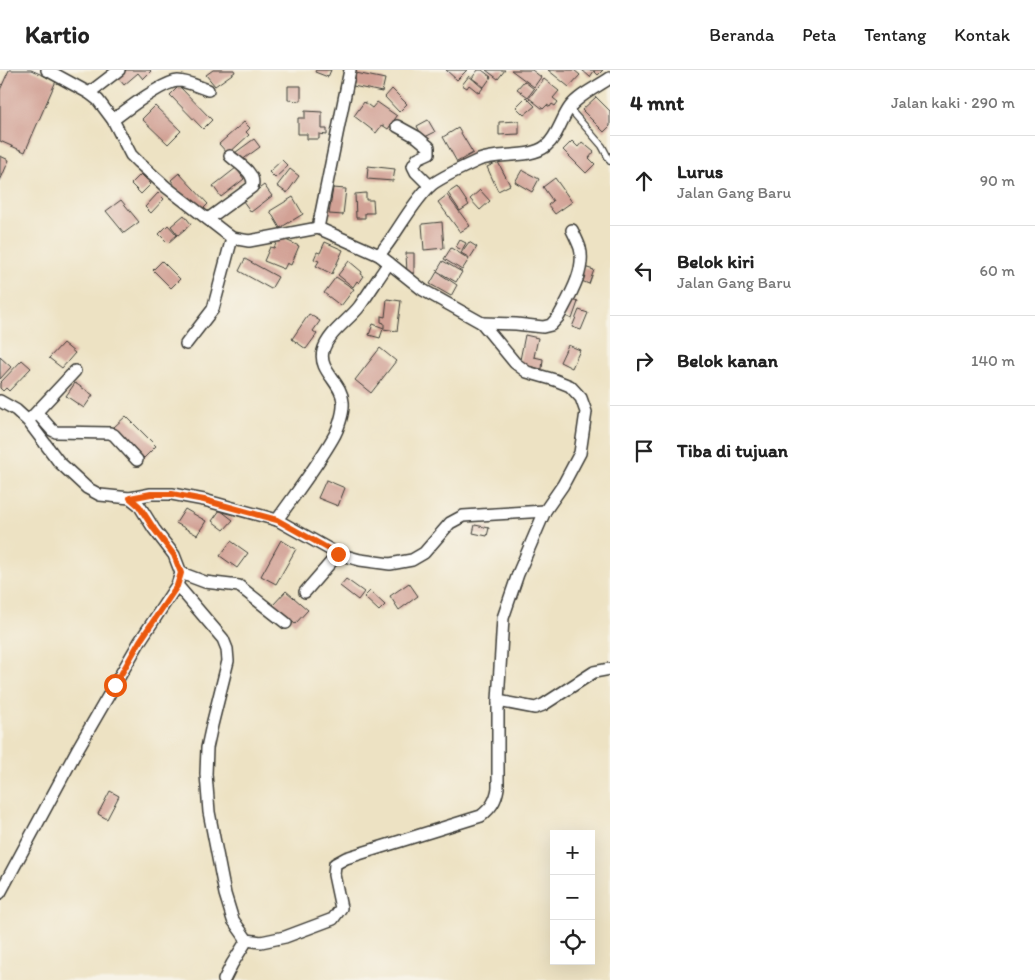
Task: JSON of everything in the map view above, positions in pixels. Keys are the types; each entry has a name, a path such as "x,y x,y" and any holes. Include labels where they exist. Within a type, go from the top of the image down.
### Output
{"street":[{"path":"47,70 89,93 105,108 134,158 166,187 232,238 249,241 318,228 379,255 423,290 482,323 498,340 515,363 527,372 570,386 581,398 586,412 580,453 564,485 545,511 518,574 503,618 498,702 498,788 496,799 489,810 481,816 346,858 335,864 334,875 341,908 333,920 285,937 261,942 247,940 233,920 225,894 210,812 206,774 207,748 228,661 227,649 223,639 177,586"},
{"path":"89,93 119,70"},
{"path":"318,228 350,70"},
{"path":"379,255 392,240 430,186 478,160 539,150 547,145 554,136 569,108 610,78"},
{"path":"112,120 142,99 172,82 180,81 208,90"},
{"path":"397,126 417,137 429,147 428,153 418,158 413,166 416,172 430,186"},
{"path":"208,219 254,182 252,176 230,156"},
{"path":"482,323 543,327 555,322 579,272 580,248 572,230"},
{"path":"186,344 213,309 232,238"},
{"path":"277,520 334,437 340,420 343,402 339,388 327,372 322,360 324,349 330,338 358,307 389,263"},
{"path":"28,421 75,371"},
{"path":"0,401 16,410 28,421 58,462 87,488 100,495 130,498 151,494 172,494 204,500 277,520 338,554 360,560 390,564 412,560 424,553 450,522 463,516 545,511"},
{"path":"37,413 56,432 110,433 137,460"},
{"path":"0,893 76,750 140,641 177,586 181,573 174,555 139,506 130,498"},
{"path":"305,592 338,554"},
{"path":"181,573 205,582 238,586 286,623"},
{"path":"498,702 535,708 543,705 594,672 610,669"},
{"path":"224,980 247,940"}],"lane":[{"path":"569,108 602,146 610,161"}],"building":[{"path":"9,70 31,70 56,81 25,152 0,141 0,90"},
{"path":"122,70 151,71 143,79 138,73 124,85 116,75"},
{"path":"213,70 234,70 235,72 215,86 206,75"},
{"path":"316,70 331,70 328,77 315,72"},
{"path":"446,70 467,70 457,80"},
{"path":"478,70 482,70 491,77 484,87 472,78"},
{"path":"486,70 505,70 498,79"},
{"path":"511,70 532,70 541,77 534,87"},
{"path":"548,70 574,70 580,75 569,87"},
{"path":"582,70 603,70 598,75 594,71 590,77"},
{"path":"356,73 385,79 382,92 353,86"},
{"path":"469,76 483,88 479,93 469,85 467,88 462,85"},
{"path":"544,79 559,91 553,98 558,102 555,106 552,104 550,107 547,105 543,109 529,98"},
{"path":"524,81 534,89 528,97 517,89"},
{"path":"179,86 212,120 203,129 170,95"},
{"path":"288,86 301,86 301,101 288,100"},
{"path":"392,89 407,104 399,112 385,97"},
{"path":"526,97 535,106 524,115 516,107"},
{"path":"596,97 610,111 610,126 604,132 582,110"},
{"path":"364,102 372,108 377,102 397,116 388,129 382,125 376,133 354,116"},
{"path":"155,106 181,131 168,144 142,119"},
{"path":"305,111 322,112 322,129 327,129 327,135 319,134 319,139 307,139 307,134 298,134 298,118 305,118"},
{"path":"428,120 435,132 423,138 417,126"},
{"path":"519,121 519,134 499,135 499,122"},
{"path":"244,122 250,128 246,132 249,135 228,154 219,144"},
{"path":"458,128 473,153 457,162 443,137"},
{"path":"254,139 260,147 238,163 232,155"},
{"path":"572,141 578,147 582,142 594,152 589,158 595,164 586,173 563,150"},
{"path":"0,156 9,160 0,181"},
{"path":"282,160 288,166 275,178 269,172"},
{"path":"498,162 510,185 498,191 487,167"},
{"path":"368,166 395,169 393,181 367,179"},
{"path":"236,168 244,179 221,197 213,186"},
{"path":"290,169 299,176 287,193 277,186"},
{"path":"522,170 539,179 532,192 515,182"},
{"path":"179,173 208,204 202,210 173,186 174,184 171,180"},
{"path":"141,174 151,184 141,194 131,184"},
{"path":"555,178 572,202 555,214 548,205 553,201 543,187"},
{"path":"264,185 272,196 251,212 243,201"},
{"path":"457,187 469,205 460,211 448,193"},
{"path":"333,188 346,189 343,215 329,214"},
{"path":"480,190 490,201 480,210 470,199"},
{"path":"158,193 164,199 151,213 145,207"},
{"path":"366,193 366,200 373,200 374,213 365,213 365,218 356,218 355,194"},
{"path":"447,195 470,226 460,232 438,202"},
{"path":"293,197 303,214 280,228 270,211"},
{"path":"121,200 139,222 124,233 106,211"},
{"path":"184,215 191,224 178,235 171,226"},
{"path":"442,222 444,248 424,250 422,224"},
{"path":"168,225 177,235 168,243 159,234"},
{"path":"279,237 299,246 291,265 287,263 284,269 264,261 270,247 274,248"},
{"path":"460,240 466,243 462,250 456,247"},
{"path":"325,242 343,250 332,274 316,266 319,261 314,259 317,252 320,253"},
{"path":"469,242 477,247 470,258 461,253"},
{"path":"451,248 469,259 462,270 444,259"},
{"path":"406,253 414,253 414,273 407,273"},
{"path":"245,259 278,277 271,289 239,271"},
{"path":"162,261 180,279 171,288 153,270"},
{"path":"349,261 364,276 353,287 338,275"},
{"path":"443,261 462,272 456,282 437,271"},
{"path":"584,267 594,270 589,284 579,280"},
{"path":"437,272 457,285 451,296 430,284"},
{"path":"336,277 354,289 341,306 324,293"},
{"path":"387,299 401,301 397,331 383,329 380,338 369,335 373,324 384,328 381,316 385,317"},
{"path":"569,299 578,302 572,319 563,315"},
{"path":"579,310 588,313 581,330 572,327"},
{"path":"309,314 320,321 313,331 317,334 306,349 292,339"},
{"path":"525,335 538,338 534,357 543,359 542,369 519,365"},
{"path":"63,343 75,353 62,368 49,358"},
{"path":"568,345 580,350 572,368 560,362"},
{"path":"380,348 396,361 371,393 355,380"},
{"path":"0,357 11,367 0,379"},
{"path":"22,360 31,368 9,391 6,388 3,391 0,388 0,383"},
{"path":"75,383 93,395 84,408 66,396"},
{"path":"126,416 156,446 144,458 114,427"},
{"path":"326,480 345,488 338,506 318,498"},
{"path":"185,509 206,521 197,535 176,523"},
{"path":"220,510 233,520 224,530 212,521"},
{"path":"475,525 489,528 487,536 473,533"},
{"path":"281,540 296,549 276,584 261,576"},
{"path":"231,541 248,553 237,568 220,556"},
{"path":"346,579 364,592 358,600 340,586"},
{"path":"409,583 418,596 399,610 390,596"},
{"path":"286,591 308,610 295,624 273,605"},
{"path":"370,591 385,605 379,611 364,597"},
{"path":"110,791 119,796 107,819 98,814"}],"route":[{"path":"115,685 140,641 177,586 181,573 174,555 139,506 130,498 151,494 172,494 204,500 277,520 338,554"}]}
